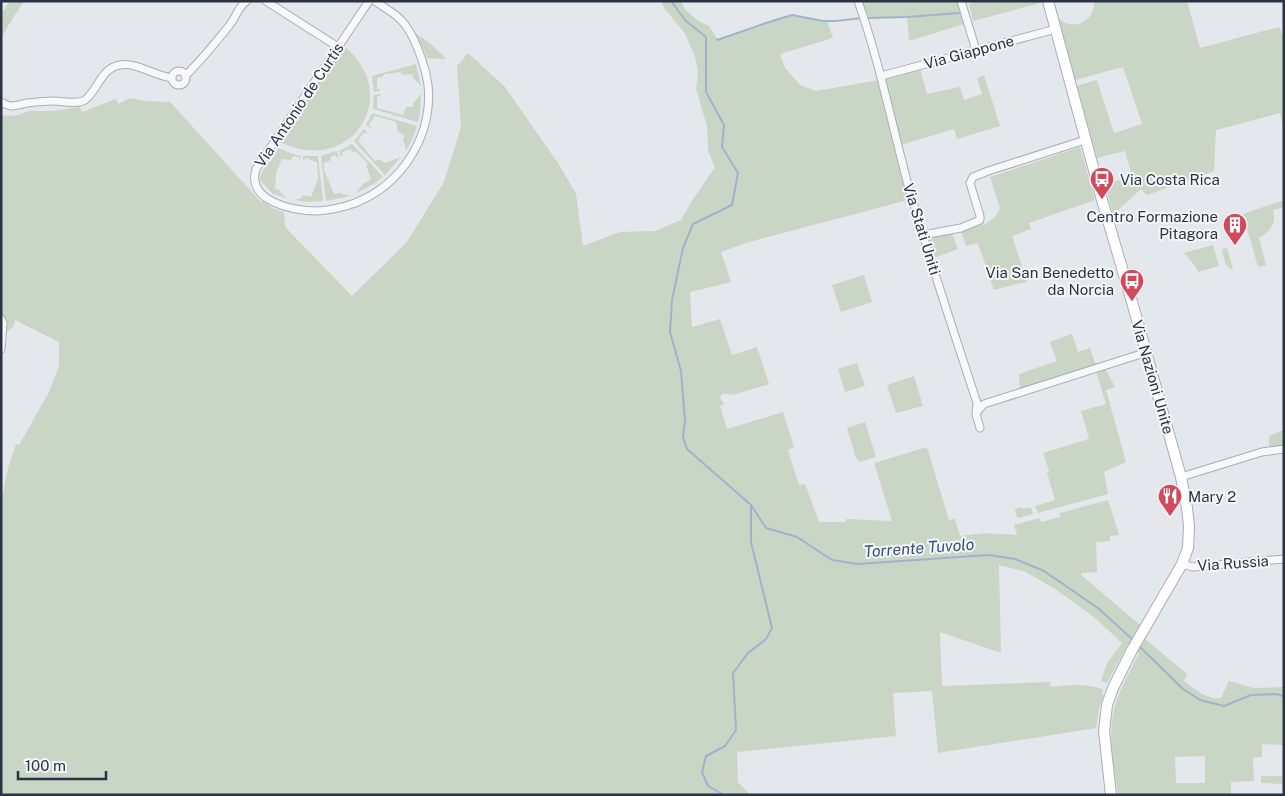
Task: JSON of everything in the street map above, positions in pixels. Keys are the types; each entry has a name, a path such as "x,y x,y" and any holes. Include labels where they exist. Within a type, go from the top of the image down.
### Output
{"street":[{"path":"1,102 14,106 55,101 80,102 85,100 110,68 119,65 133,66 164,77 172,78 178,72 185,76 230,25 242,4 247,1"},
{"path":"266,1 338,48"},
{"name":"Via Antonio de Curtis","path":"369,1 256,169 253,177 255,184 264,196 272,202 291,208 317,211 356,203 388,183 397,175 416,150 427,117 429,102 426,75 417,46 407,28 395,14 375,1"},
{"path":"961,1 976,50"},
{"name":"Via Nazioni Unite","path":"1048,1 1085,140 1181,477 1188,508 1190,531 1188,548 1182,564 1132,650 1113,688 1107,705 1104,743 1111,795"},
{"name":"Via Stati Uniti","path":"860,5 881,76 899,151 923,236 980,403 976,414 980,428"},
{"name":"Via Giappone","path":"881,76 1056,29"},
{"path":"923,236 961,228 980,220 970,183 973,177 1085,140"},
{"path":"1,319 3,323 1,349"},
{"path":"980,403 1146,354"},
{"path":"1181,477 1262,452 1284,449"},
{"name":"Via Russia","path":"1182,564 1193,567 1284,559"}],"green space":[{"path":"10,1 24,1 1,38 1,14"},
{"path":"661,1 681,1 685,9 697,20 709,26 718,40 792,15 827,21 833,38 780,54 785,68 800,85 816,91 879,80 908,200 749,242 721,252 731,282 690,292 692,327 720,319 732,355 757,347 769,384 733,395 722,394 720,398 724,404 720,406 727,429 783,412 794,447 788,450 799,485 805,484 819,522 846,522 846,519 892,521 874,463 927,447 949,520 955,519 960,536 985,533 1017,535 1014,525 1040,518 1041,522 1060,517 1060,513 1108,500 1119,535 1110,536 1110,541 1096,542 1097,572 1082,573 1081,575 1140,625 1143,621 1143,641 1145,639 1187,674 1184,681 1201,693 1211,697 1221,698 1229,681 1254,688 1284,687 1284,745 1262,744 1262,757 1253,758 1254,781 1231,782 1231,795 1118,795 1111,737 1113,714 1126,678 1139,654 1128,644 1107,683 1101,681 1107,663 1122,643 1094,617 1055,589 1026,572 999,565 1001,653 940,632 942,686 1050,682 1051,687 1077,685 1103,689 1102,694 1104,695 1099,708 1096,728 938,753 932,691 893,693 896,736 737,752 738,782 750,795 1,795 1,493 3,493 8,468 16,444 19,445 49,392 59,366 59,342 15,320 13,327 1,336 1,115 11,116 29,111 54,111 80,107 82,112 116,99 118,104 130,98 144,101 170,102 261,202 263,201 272,208 284,212 285,227 352,296 407,242 444,182 461,127 457,66 468,53 505,87 560,166 576,194 583,246 620,232 655,231 681,220 715,167 708,151 707,126 696,89 698,72 695,56 684,32 664,8","holes":["1205,756 1205,783 1176,783 1175,757"]},
{"path":"863,1 868,1 868,3 873,1 957,1 964,24 909,41 907,17 867,18 862,4"},
{"path":"977,1 1039,1 1040,3 973,21 969,4"},
{"path":"1094,1 1187,1 1200,48 1279,27 1284,38 1284,133 1280,113 1216,130 1214,171 1147,195 1141,189 1113,215 1105,184 1132,177 1125,151 1097,158 1076,86 1097,80 1114,133 1142,124 1123,67 1075,80 1056,15 1068,24 1079,24 1092,13"},
{"path":"415,33 432,45 446,59 427,58"},
{"path":"344,46 361,66 369,87 369,107 361,125 347,140 328,149 306,150 280,142"},
{"path":"416,64 421,86 412,74 403,75 400,72 385,74 377,78 377,89 380,89 380,91 374,92 372,76"},
{"path":"920,68 927,94 960,87 964,100 982,94 977,78 984,75 1000,126 957,139 954,129 901,145 884,77"},
{"path":"421,93 418,122 373,109 374,95 380,94 377,97 377,108 403,115 406,107 413,107"},
{"path":"372,113 417,126 406,151 403,138 405,136 398,131 396,122 375,116 369,125 370,128 366,125"},
{"path":"364,129 367,132 366,134 364,132 358,141 375,161 379,159 385,163 401,157 385,175 354,141"},
{"path":"352,144 383,177 356,193 363,184 371,179 366,165 368,164 356,151 352,152 351,149 342,152 343,155 341,156 339,151"},
{"path":"1080,147 1095,200 1029,223 1031,229 1012,236 1027,282 994,290 978,243 966,246 961,230 988,222 993,219 1000,208 990,177"},
{"path":"279,148 301,156 299,161 299,157 293,156 291,160 282,159 276,173 275,189 280,190 287,198 273,194 260,180 261,174"},
{"path":"337,151 339,157 335,155 330,157 331,160 324,163 324,170 334,194 340,193 350,196 326,201 321,156"},
{"path":"303,156 318,156 323,201 308,202 294,200 302,198 302,195 311,197 318,179 317,162 305,158 305,161 303,161"},
{"path":"1284,200 1284,207 1273,210 1274,219 1272,227 1259,238 1266,265 1258,267 1243,214"},
{"path":"952,233 958,249 934,258 927,237"},
{"path":"1213,245 1219,266 1198,272 1184,253"},
{"path":"1227,248 1233,269 1229,268 1225,263 1222,249"},
{"path":"864,275 872,302 841,312 832,285"},
{"path":"1072,334 1078,352 1090,348 1096,366 1020,390 1019,374 1057,361 1050,342"},
{"path":"857,363 865,386 845,392 838,369"},
{"path":"1105,368 1115,387 1106,390 1126,462 1104,472 1108,494 1038,513 1035,506 1055,500 1043,453 1089,439 1081,411 1106,404 1096,371"},
{"path":"914,376 923,406 896,413 887,385"},
{"path":"865,422 876,457 860,462 856,458 847,428"},
{"path":"1284,430 1284,445 1269,448 1269,436"},
{"path":"1021,507 1022,509 1031,507 1033,514 1017,517 1015,509"},
{"path":"1261,776 1284,776 1284,784 1261,783"}],"waterway":[{"name":"Torrente Tuvolo","path":"671,1 686,21 706,37 706,92 724,125 722,147 738,173 732,205 693,224 683,248 672,300 670,332 681,371 685,421 683,437 687,449 751,505 766,528 797,537 832,560 858,564 988,555 1015,559 1044,571 1098,608 1133,640"},
{"path":"867,18 959,13"},
{"path":"717,40 792,15 823,21 862,18"},
{"path":"724,795 708,786 702,772 706,756 725,746 736,730 733,673 748,653 766,639 772,628 751,542 751,505"},
{"name":"Torrente Tuvolo","path":"1138,645 1183,689 1200,700 1224,706 1251,695 1277,694 1284,696"}],"place":[{"name":"Via Costa Rica","path":"1102,200"},
{"name":"Centro Formazione Pitagora","path":"1235,246"},
{"name":"Via San Benedetto da Norcia","path":"1132,302"},
{"name":"Mary 2","path":"1170,517"}]}
